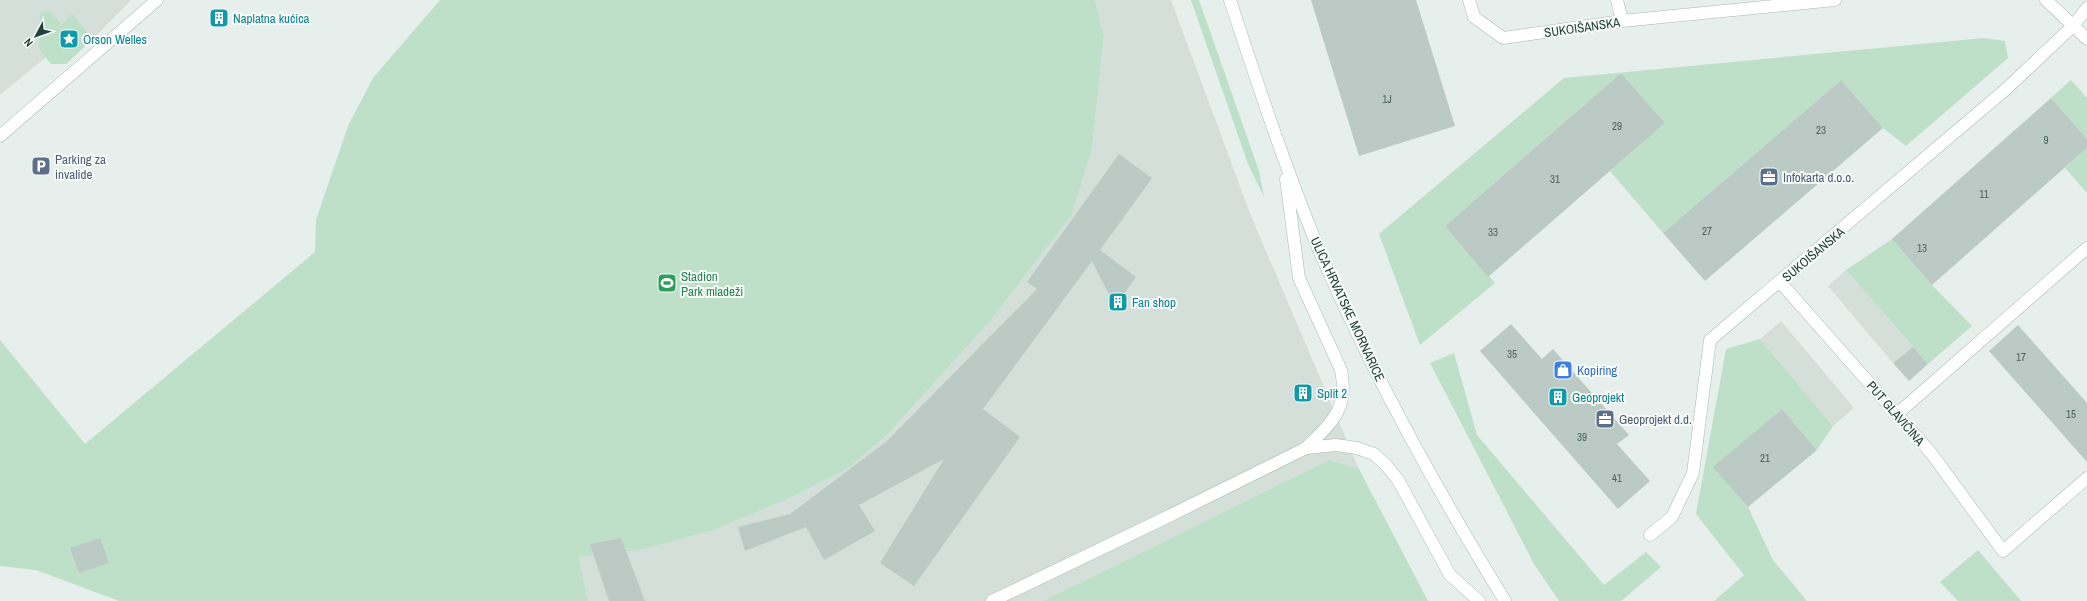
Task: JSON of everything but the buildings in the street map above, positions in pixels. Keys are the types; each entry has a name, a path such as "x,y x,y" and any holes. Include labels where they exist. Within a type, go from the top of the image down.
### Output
{"street":[{"path":"0,136 157,0"},
{"name":"ULICA HRVATSKE MORNARICE","path":"1230,0 1284,162 1318,246 1395,409 1475,552 1505,601"},
{"name":"SUKOIŠANSKA","path":"1469,0 1474,17 1503,38 1622,21 1835,0"},
{"path":"1617,0 1622,21"},
{"path":"2046,0 2087,39"},
{"name":"SUKOIŠANSKA","path":"1650,535 1672,517 1693,473 1710,340 2005,90 2073,26 2087,8"},
{"path":"992,601 1159,522 1306,448 1329,425 1338,412 1343,398 1344,386 1341,370 1299,278 1284,162"},
{"path":"1897,414 2087,248"},
{"name":"PUT GLAVIČINA","path":"1780,282 1931,452 2003,551 2087,478"},
{"path":"1306,448 1336,445 1357,448 1374,454 1386,465 1398,480 1450,575 1479,601"}],"shaded area":[{"path":"0,0 131,0 93,39 72,15 62,24 49,10 39,49 46,57 0,95"},
{"path":"1095,0 1171,0 1251,216 1359,469 1329,460 1043,601 588,601 579,557 640,550 714,530 790,498 849,468 889,433 991,320 1072,215 1092,149 1104,36"},
{"path":"1846,270 1913,347 1893,363 1828,286"},
{"path":"1781,321 1854,408 1833,426 1760,339"}],"green space":[{"name":"Stadion Park mladeži","path":"440,0 1095,0 1104,36 1092,149 1072,215 991,320 889,433 849,468 790,498 714,530 640,550 579,557 588,601 119,601 36,570 0,566 0,340 85,444 315,252 316,220 348,126 373,78"},
{"path":"1191,0 1199,0 1259,171 1264,197 1248,164"},
{"path":"49,10 62,24 72,14 93,39 66,64 51,64 39,49 40,13"},
{"path":"1984,38 2005,41 2008,58 1906,146 1883,128 1841,80 1663,233 1610,171 1665,123 1621,73 1445,226 1495,283 1420,345 1379,234 1564,78"},
{"path":"2071,80 2087,98 2087,139 2051,98"},
{"path":"2087,148 2087,193 2065,168"},
{"path":"1892,239 1932,285 1972,326 1928,364 1846,270"},
{"path":"1760,339 1833,426 1817,450 1782,409 1714,467 1748,507 1773,560 1807,601 1714,601 1744,575 1696,514 1726,349"},
{"path":"1454,353 1477,435 1604,585 1646,552 1661,567 1621,601 1559,601 1534,564 1430,363"},
{"path":"1329,460 1359,469 1428,601 1043,601"},
{"path":"1978,550 2021,601 1958,601 1940,582"}],"place":[{"name":"Naplatna kućica","path":"219,18"},
{"name":"Orson Welles","path":"69,39"},
{"name":"Parking za invalide","path":"41,166"},
{"name":"Infokarta d.o.o.","path":"1769,177"},
{"name":"Stadion Park mladeži","path":"667,283"},
{"name":"Fan shop","path":"1118,302"},
{"name":"Kopiring","path":"1563,370"},
{"name":"Split 2","path":"1303,393"},
{"name":"Geoprojekt","path":"1558,397"},
{"name":"Geoprojekt d.d.","path":"1605,419"}]}
